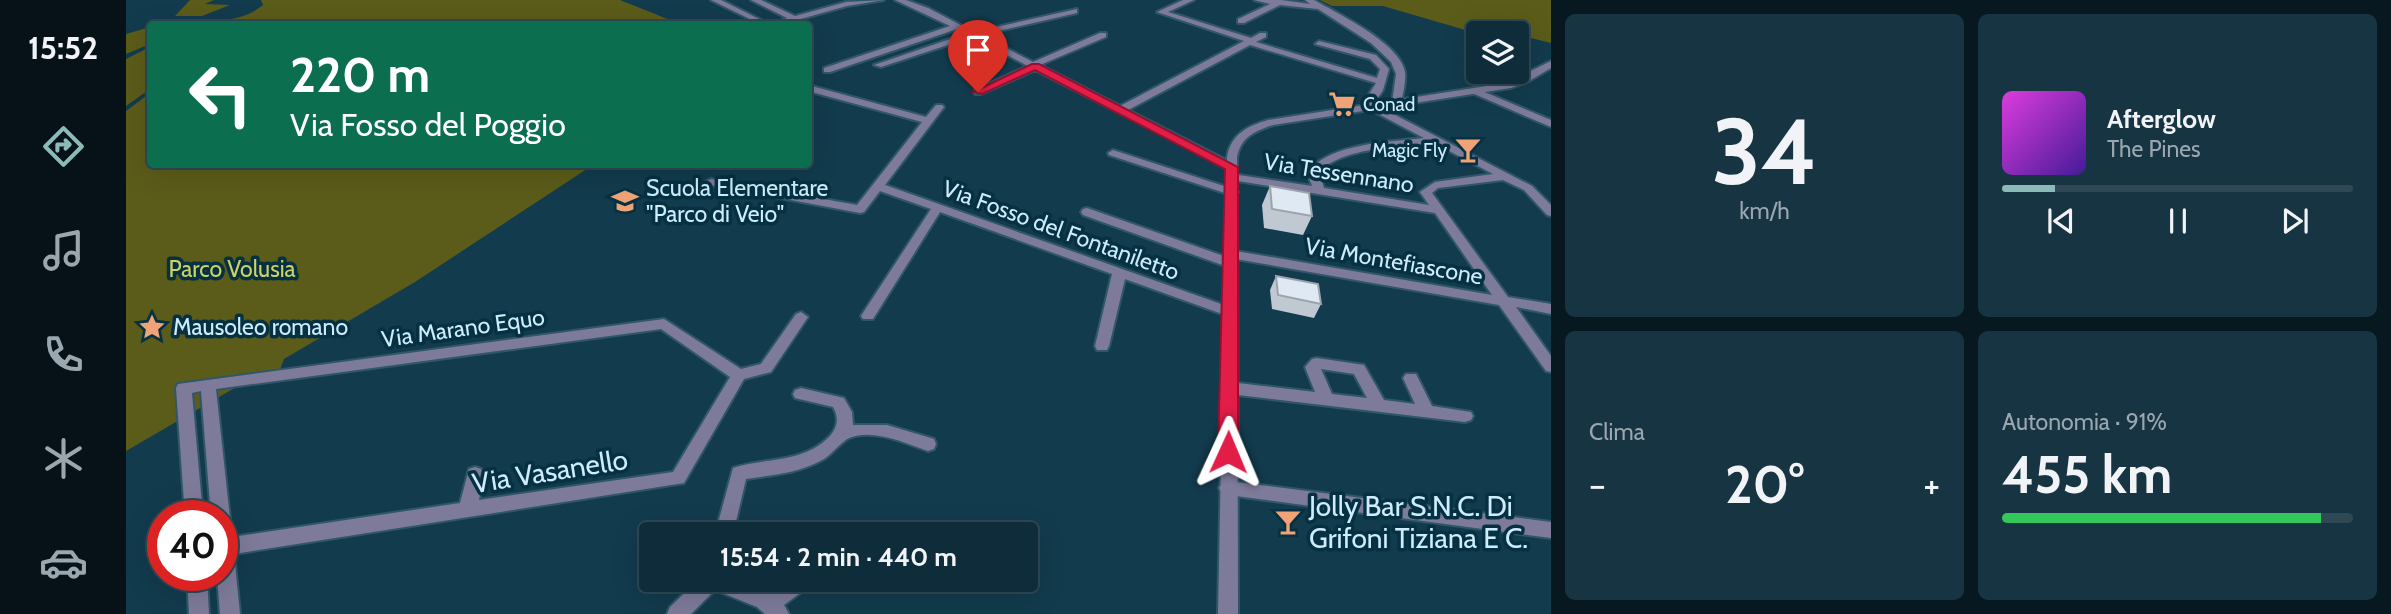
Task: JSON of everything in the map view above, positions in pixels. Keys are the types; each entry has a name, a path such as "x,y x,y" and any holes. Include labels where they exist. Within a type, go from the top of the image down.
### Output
{"street":[{"path":"715,0 759,21"},
{"path":"755,0 795,19"},
{"path":"827,0 840,6"},
{"path":"787,21 840,6 880,0"},
{"path":"900,0 926,5 956,27 1119,110 1232,179"},
{"path":"1190,0 1161,12 1381,82"},
{"path":"1258,0 1321,8"},
{"path":"1309,0 1394,58 1401,77 1396,92 1397,103"},
{"path":"1241,21 1280,2"},
{"path":"878,65 973,35 1074,10"},
{"path":"827,70 956,27"},
{"path":"978,92 1102,35"},
{"path":"1119,110 1263,35"},
{"path":"1319,44 1378,59 1385,69 1369,102 1370,106"},
{"path":"1228,614 1230,259 1236,142 1257,127 1517,83 1551,64"},
{"path":"812,89 929,121"},
{"path":"1475,91 1551,124"},
{"path":"1370,106 1531,189 1551,212"},
{"path":"711,182 860,209 939,107"},
{"path":"1320,192 1313,172 1323,160 1435,140"},
{"path":"1113,153 1232,179"},
{"path":"1506,176 1429,186 1427,195 1504,302 1546,353 1551,367"},
{"name":"Via Tessennano","path":"1232,179 1440,210"},
{"name":"Via Fosso del Fontaniletto","path":"878,186 1230,312"},
{"path":"868,316 937,207"},
{"name":"Via Montefiascone","path":"1087,212 1230,259 1551,309"},
{"path":"1102,346 1119,274"},
{"path":"739,375 766,368 801,317"},
{"name":"Via Marano Equo","path":"193,500 184,388 664,324 739,375"},
{"path":"1326,400 1313,367 1317,363 1359,369 1379,407"},
{"name":"Via Vasanello","path":"238,545 678,478 739,375"},
{"path":"1411,378 1427,412"},
{"path":"208,384 219,500"},
{"path":"1230,388 1465,415"},
{"path":"801,394 838,402 845,415 841,437"},
{"path":"727,522 739,473 804,462 859,428 884,429 928,444"},
{"path":"468,510 475,474"},
{"path":"1227,488 1551,530"},
{"path":"198,591 199,614"},
{"path":"228,591 230,614"},
{"path":"677,614 700,592"},
{"path":"738,592 774,609 791,592"}],"green space":[{"path":"190,0 214,0 205,4 230,5 202,16 175,16"},
{"path":"261,0 620,0 672,21 172,21 238,18 263,5"},
{"path":"1320,0 1551,0 1551,43 1529,38 1529,21 1466,21 1466,30 1383,6 1332,6"},
{"path":"147,28 147,45 126,54 126,34"},
{"path":"147,48 147,91 126,106 126,59"},
{"name":"Parco Volusia","path":"147,95 147,168 588,168 415,282 284,359 278,375 250,379 126,451 126,111"}],"building":[{"path":"1270,186 1309,193 1312,216 1272,209"},
{"path":"1276,276 1318,284 1321,304 1278,295"}],"place":[{"name":"Conad","path":"1342,104"},
{"name":"Magic Fly","path":"1468,150"},
{"name":"Scuola Elementare \"Parco di Veio\"","path":"625,201"},
{"name":"Mausoleo romano","path":"152,327"},
{"name":"Jolly Bar S.N.C. Di Grifoni Tiziana E C.","path":"1288,522"}],"route":[{"path":"978,92 1036,66 1200,153 1232,167 1228,452"}]}
